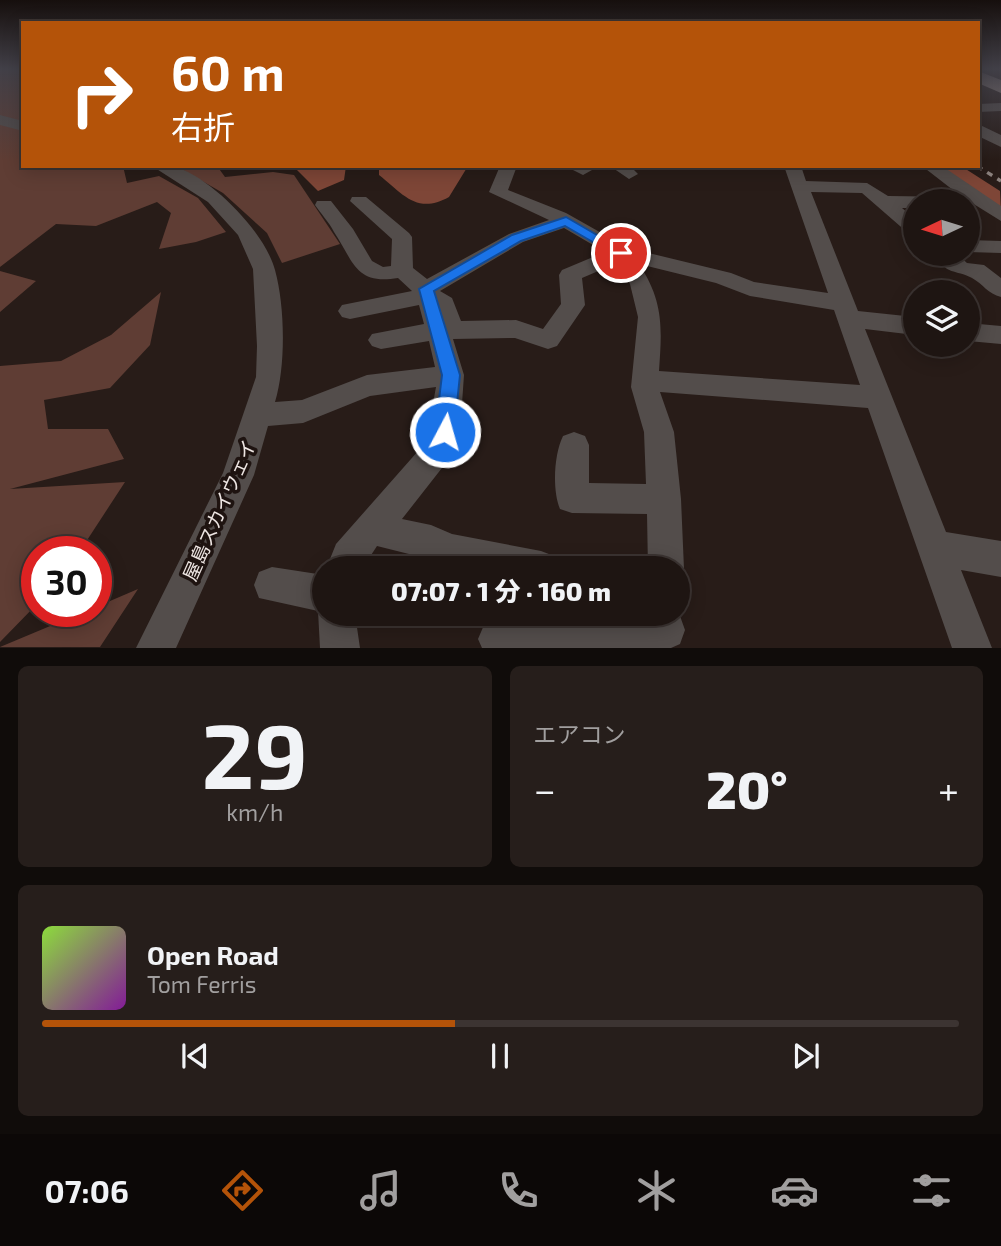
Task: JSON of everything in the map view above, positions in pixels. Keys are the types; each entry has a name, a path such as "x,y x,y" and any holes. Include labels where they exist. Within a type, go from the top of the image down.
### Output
{"street":[{"path":"980,108 1001,107"},
{"path":"0,120 21,125"},
{"path":"980,130 1001,142"},
{"name":"屋島スカイウェイ","path":"156,648 238,475 259,415 269,377 270,356 264,269 247,233 231,213 196,185 164,168"},
{"path":"498,168 498,192 566,221 621,253 723,278 750,289 903,323"},
{"path":"933,168 1001,215"},
{"path":"903,219 867,188 795,176 848,311 972,648"},
{"path":"359,201 402,237 402,271"},
{"path":"883,202 903,201"},
{"path":"324,205 349,239 364,266 380,274 402,271 444,304 452,330 516,329 548,340 573,305 570,275 621,253"},
{"path":"350,311 427,292 516,238 566,221"},
{"path":"980,246 1001,247"},
{"path":"621,253 640,284 650,317 645,381 659,432 665,499 666,556"},
{"path":"958,266 961,269 976,270 1001,290"},
{"path":"348,556 438,450 445,432 451,375 427,292"},
{"path":"381,340 438,331"},
{"path":"980,333 1001,335"},
{"path":"259,415 303,411 368,386 451,375"},
{"path":"645,381 737,385 880,398"},
{"path":"574,445 572,498 665,499"},
{"path":"371,528 431,542 448,551 474,556"},
{"path":"935,548 1001,559"},
{"path":"272,585 312,592"},
{"path":"337,626 340,648"},
{"path":"498,639 548,626"},
{"path":"610,626 667,631"}],"shaded area":[{"path":"0,99 21,99 21,168 123,168 127,183 159,176 198,198 226,232 196,242 159,249 171,213 157,202 96,226 56,224 0,267"},
{"path":"179,168 218,168 225,177 273,172 294,175 340,244 282,263 267,233 223,193"},
{"path":"281,168 346,168 344,180 318,191 297,170"},
{"path":"379,168 467,168 449,197 428,204 411,200 379,175"},
{"path":"937,168 964,168 1000,191 1001,211 980,197 980,189 968,189"},
{"path":"0,271 36,281 0,312"},
{"path":"161,292 150,345 110,388 44,400 48,429 108,429 124,459 10,489 125,482 90,536 21,536 21,620 0,642 0,366 61,361 111,335"},
{"path":"138,589 100,647 0,647 48,627 112,627 112,600"}],"railway":[{"path":"980,168 1001,181"}],"route":[{"path":"445,432 451,375 426,289 516,238 566,221 621,253"}]}
